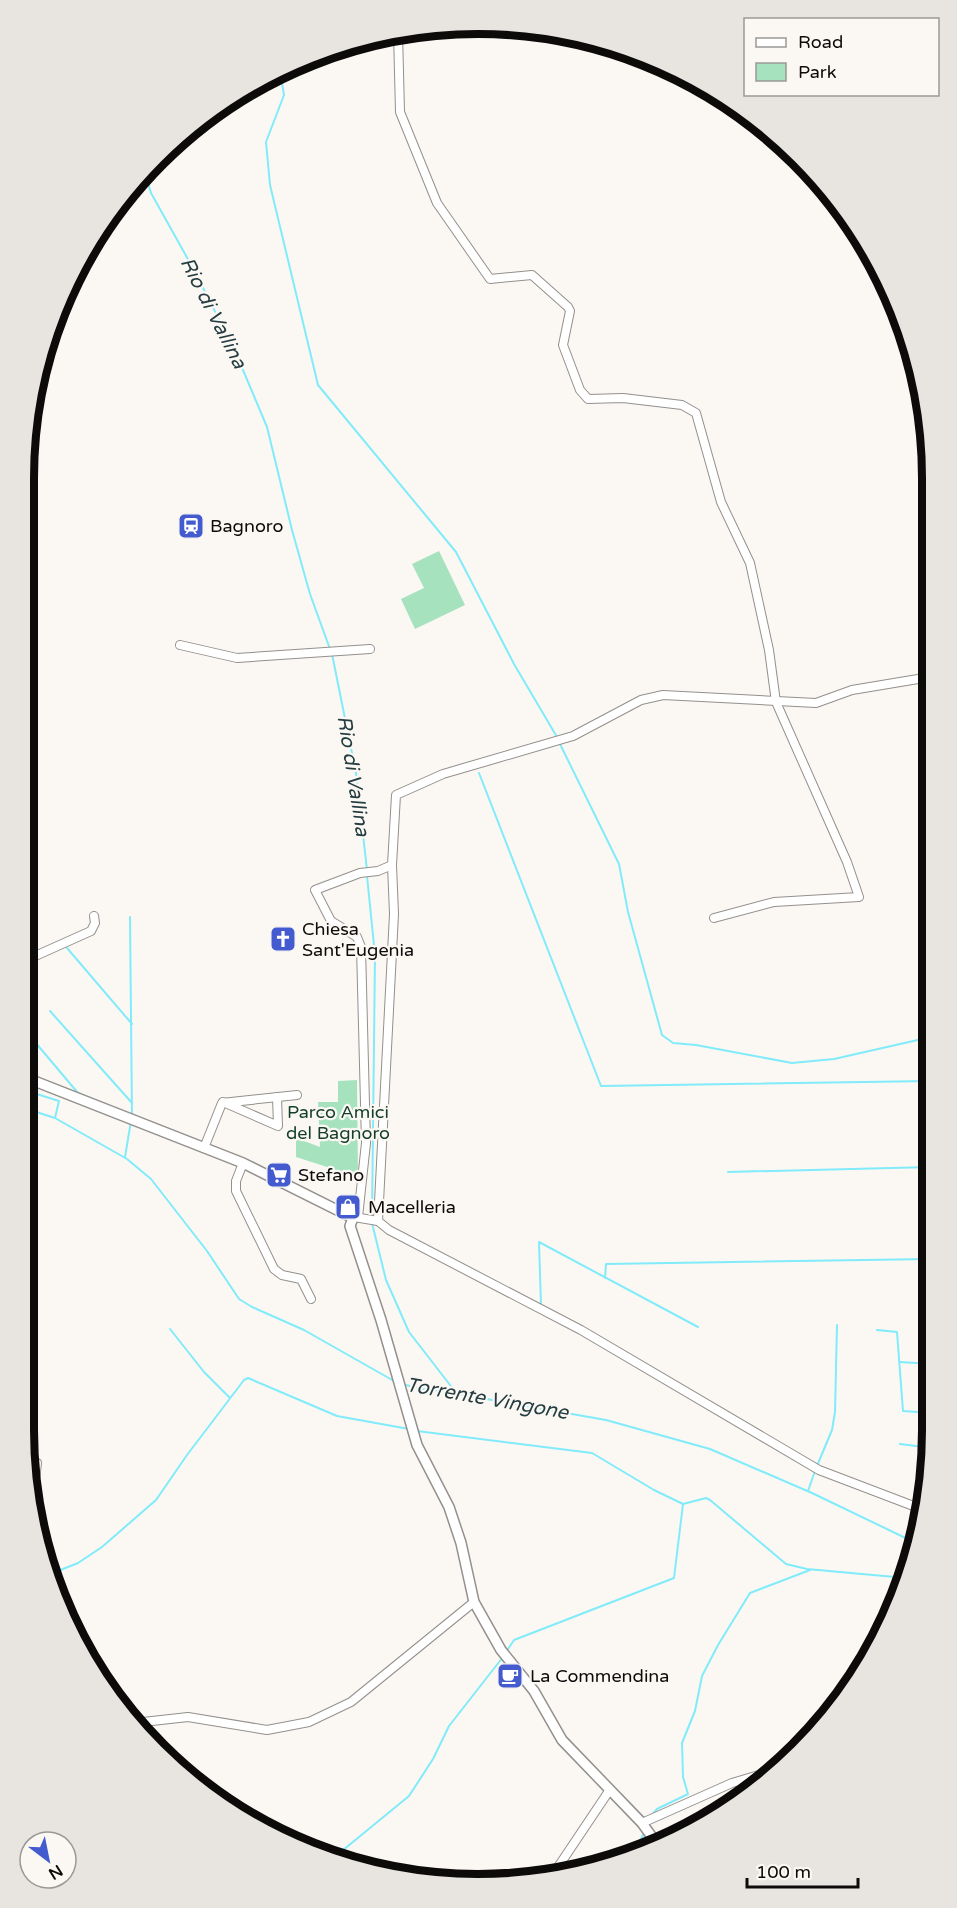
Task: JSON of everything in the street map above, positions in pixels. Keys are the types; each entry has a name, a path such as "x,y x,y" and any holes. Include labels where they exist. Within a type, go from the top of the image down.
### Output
{"street":[{"path":"398,42 400,112 437,203 490,279 532,275 568,307 570,311 563,345 580,390 588,399 623,398 682,405 696,412 722,502 750,563 769,650 776,702 847,862 859,897 774,902 714,918"},
{"path":"180,645 237,658 370,649"},
{"path":"374,1222 394,914 392,865 394,798 400,791 443,774 559,741 641,700 663,695 816,703 852,690 922,678"},
{"path":"392,865 315,891 331,921 357,937 361,947 366,1143 356,1217 350,1226 417,1444 449,1508 458,1534 474,1602 501,1650 534,1691 562,1740 642,1823 653,1838"},
{"path":"34,957 91,931 95,923 94,916"},
{"path":"34,1081 243,1163 356,1217 374,1222 581,1330 819,1470 916,1507"},
{"path":"223,1102 297,1095"},
{"path":"223,1102 278,1126 277,1096"},
{"path":"204,1148 223,1102"},
{"path":"243,1163 236,1181 236,1191 274,1269 282,1275 301,1279 311,1299"},
{"path":"145,1722 188,1717 267,1730 309,1722 351,1702 474,1602"},
{"path":"642,1823 732,1783 756,1776"},
{"path":"559,1866 609,1791"}],"green space":[{"path":"439,551 465,605 415,629 401,599 424,588 412,564"},
{"name":"Parco Amici del Bagnoro","path":"357,1080 358,1177 296,1157 296,1138 320,1147 318,1102 338,1102 338,1081"}],"waterway":[{"path":"281,80 284,95 266,142 270,185 318,385 456,552 514,664 557,737"},
{"name":"Rio di Vallina","path":"148,183 151,193 194,270 235,351 267,427 310,594 330,649"},
{"name":"Rio di Vallina","path":"332,654 356,773 367,870"},
{"path":"559,742 619,864 628,912 662,1035 673,1043 696,1045 792,1063 834,1059 922,1039"},
{"path":"479,773 601,1086 922,1081"},
{"name":"Rio di Vallina","path":"367,876 375,955 372,1218"},
{"path":"130,917 132,1116"},
{"path":"67,948 132,1024"},
{"path":"50,1011 132,1103"},
{"path":"34,1041 78,1093 104,1104"},
{"path":"34,1093 59,1101 55,1118"},
{"name":"Torrente Vingone","path":"34,1111 55,1118 127,1159 151,1179 207,1251 239,1299 304,1330 394,1381"},
{"path":"125,1157 131,1121"},
{"path":"728,1172 922,1167"},
{"name":"Rio di Vallina","path":"372,1223 386,1280 409,1332 457,1394"},
{"path":"541,1305 539,1242 698,1327"},
{"path":"605,1278 606,1264 922,1259"},
{"path":"817,1466 832,1430 835,1412 837,1325"},
{"path":"170,1329 204,1372 229,1397"},
{"path":"877,1330 897,1332 903,1411 922,1412"},
{"path":"900,1362 922,1363"},
{"path":"58,1571 78,1563 102,1547 156,1500 187,1455 244,1380 248,1378 337,1416 409,1429"},
{"name":"Torrente Vingone","path":"402,1384 606,1420 710,1449 812,1493 908,1539"},
{"path":"417,1431 592,1453 654,1490 683,1504 706,1498 710,1500 786,1564 807,1569 897,1577"},
{"path":"900,1444 922,1447"},
{"path":"808,1491 815,1471"},
{"path":"506,1652 514,1640 674,1578 683,1504"},
{"path":"652,1815 657,1809 688,1794 683,1777 682,1743 695,1711 702,1676 750,1593 810,1570"},
{"path":"341,1852 409,1796 433,1759 449,1726 503,1657"},
{"path":"639,1843 645,1831"}],"place":[{"name":"Bagnoro","path":"191,526"},
{"name":"Chiesa Sant'Eugenia","path":"283,939"},
{"name":"Stefano","path":"279,1175"},
{"name":"Macelleria","path":"348,1207"},
{"name":"La Commendina","path":"510,1676"}]}
